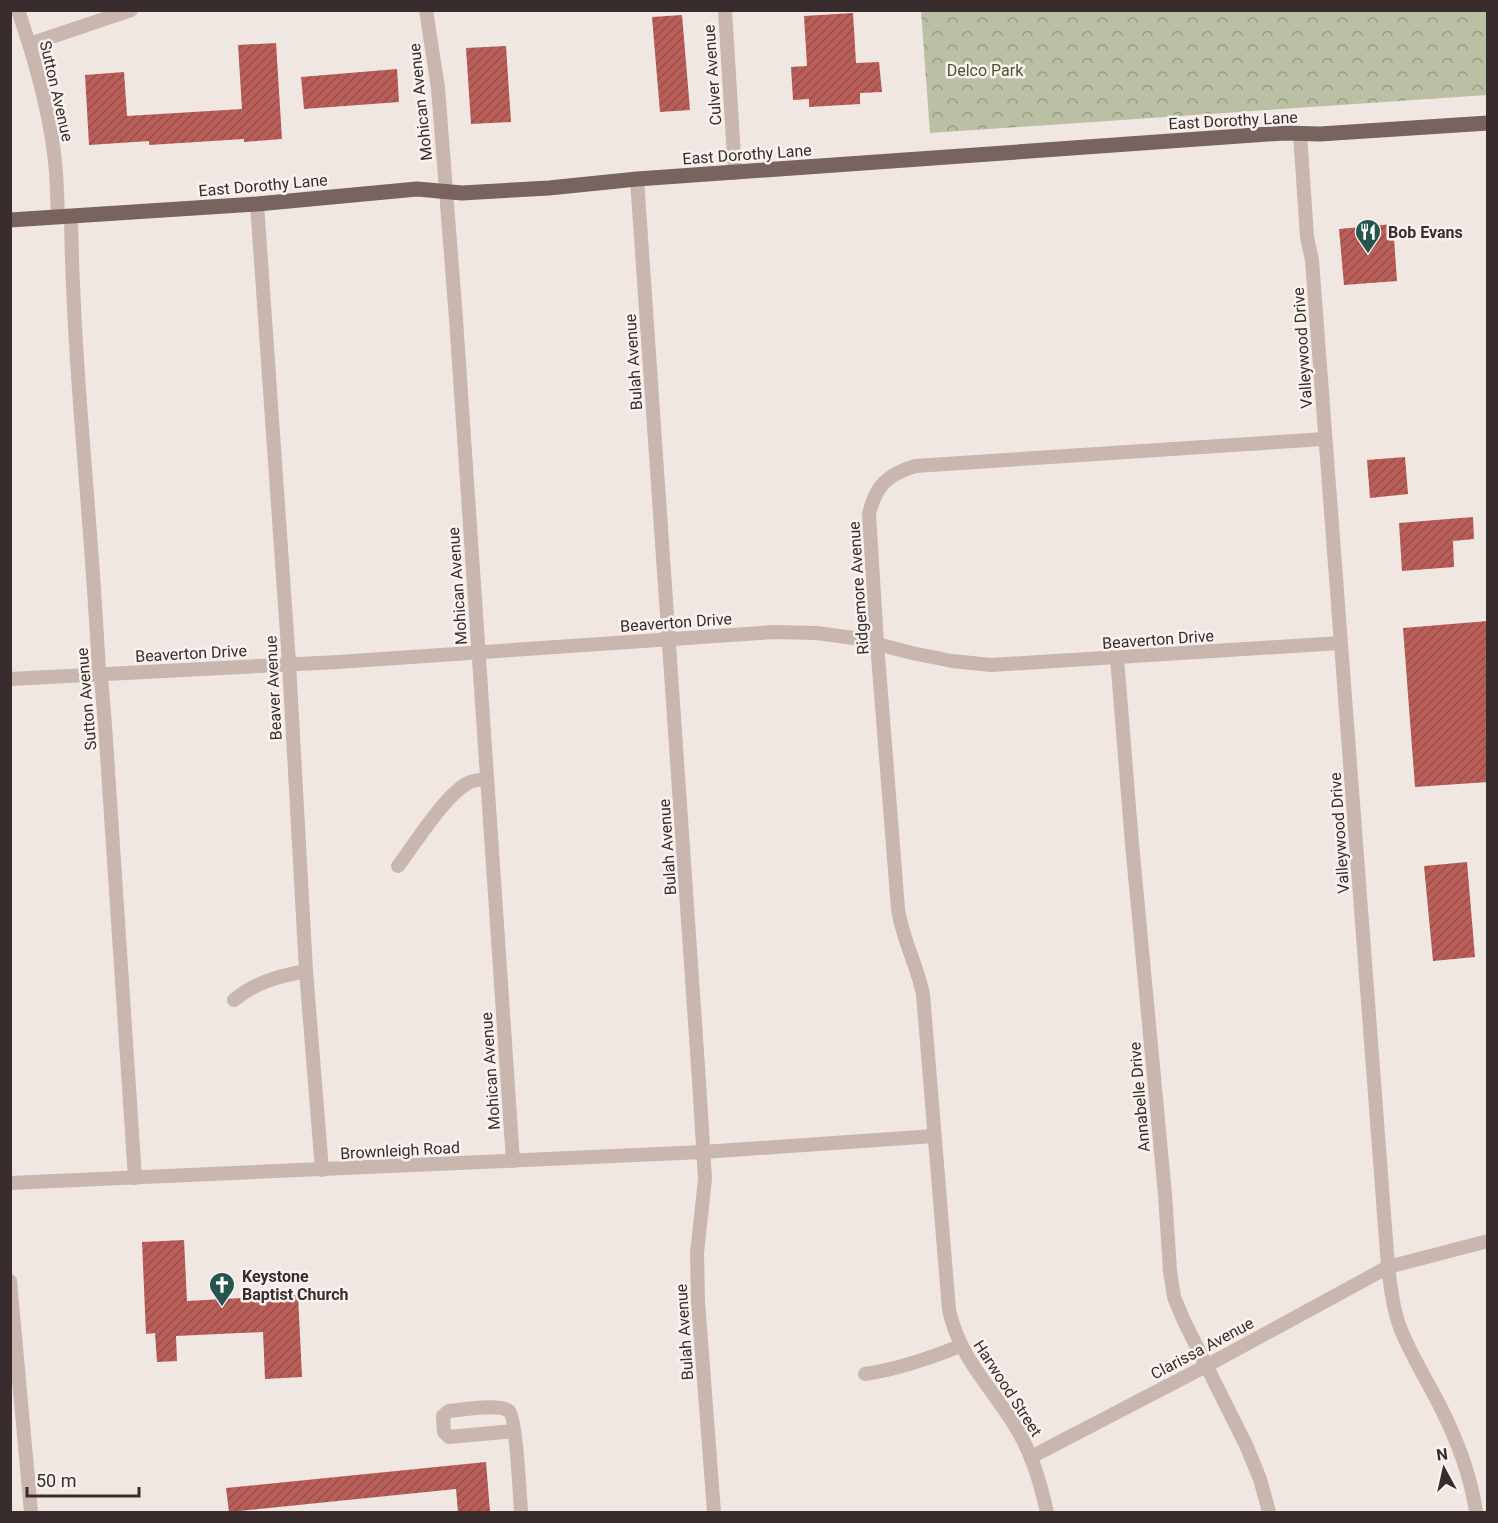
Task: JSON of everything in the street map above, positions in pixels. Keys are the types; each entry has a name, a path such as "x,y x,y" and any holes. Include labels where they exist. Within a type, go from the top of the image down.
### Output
{"main road":[{"name":"East Dorothy Lane","path":"10,220 257,204 417,189 462,192 549,188 637,179 1272,134 1320,134 1488,123"}],"street":[{"name":"Sutton Avenue","path":"18,10 30,44 50,128 64,217 73,298 99,674 105,725 135,1178"},
{"path":"30,44 131,10"},
{"name":"Mohican Avenue","path":"426,10 438,88 456,319 513,1161"},
{"name":"Culver Avenue","path":"725,10 735,173"},
{"name":"Valleywood Drive","path":"1300,134 1307,237 1312,260 1388,1266 1401,1330 1413,1358 1441,1409 1457,1447 1468,1477 1476,1512"},
{"name":"Bulah Avenue","path":"637,179 705,1179 697,1253 698,1301 714,1512"},
{"name":"Beaver Avenue","path":"257,204 289,663 306,970 322,1170"},
{"name":"Ridgemore Avenue","path":"934,1136 923,994 919,974 903,933 898,909 869,514 879,486 901,470 915,466 1324,439"},
{"name":"Beaverton Drive","path":"10,679 338,662 774,632 816,633 877,643 952,661 991,665 1340,643"},
{"name":"Annabelle Drive","path":"1117,658 1174,1297 1246,1445 1260,1479 1269,1512"},
{"path":"398,866 456,793 470,782 487,780"},
{"path":"234,1000 248,988 276,976 306,970"},
{"name":"Brownleigh Road","path":"10,1183 703,1152 934,1136"},
{"name":"Harwood Street","path":"934,1136 949,1310 960,1346 1006,1411 1032,1457 1047,1512"},
{"name":"Clarissa Avenue","path":"1032,1457 1206,1366 1388,1266 1488,1241"},
{"path":"10,1281 31,1512"},
{"path":"865,1374 919,1363 960,1346"},
{"path":"514,1431 449,1437 444,1432 443,1416 449,1411 498,1407 508,1410 512,1416 514,1431 521,1512"}],"green space":[{"name":"Delco Park","path":"921,11 1487,11 1487,95 930,133"}],"building":[{"path":"853,13 856,63 879,62 882,92 860,93 860,104 809,107 809,99 793,100 791,67 807,66 804,16"},
{"path":"682,15 690,110 660,112 652,17"},
{"path":"276,43 282,139 149,145 149,141 89,145 85,75 124,72 127,116 242,109 238,45"},
{"path":"506,46 511,122 471,124 466,48"},
{"path":"397,69 399,102 304,109 301,77"},
{"name":"Bob Evans","path":"1393,224 1397,281 1344,285 1339,229"},
{"path":"1405,457 1408,494 1370,498 1367,460"},
{"path":"1473,517 1474,539 1453,541 1454,567 1402,571 1399,523"},
{"path":"1488,621 1488,782 1415,787 1403,628"},
{"path":"1467,862 1475,957 1433,961 1424,866"},
{"name":"Keystone Baptist Church","path":"184,1240 187,1301 298,1295 302,1377 265,1379 263,1332 176,1336 177,1361 157,1362 155,1333 146,1334 142,1242"},
{"path":"486,1462 490,1512 458,1512 456,1489 229,1512 226,1488"}],"place":[{"name":"Bob Evans","path":"1368,255"},
{"name":"Keystone Baptist Church","path":"222,1308"}]}
